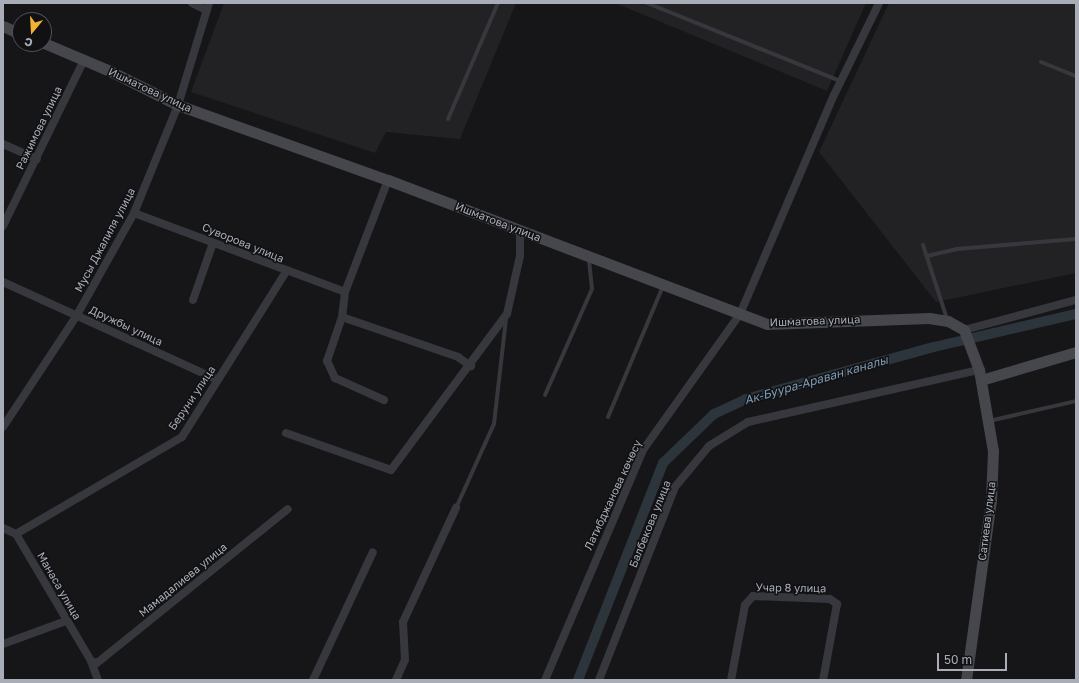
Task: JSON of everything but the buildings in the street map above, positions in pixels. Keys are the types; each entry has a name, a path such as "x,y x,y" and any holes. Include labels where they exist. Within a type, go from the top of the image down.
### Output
{"main road":[{"name":"Ишматова улица","path":"52,47 84,60 178,105 388,180 767,324 898,317 948,321 964,330"},
{"name":"Сатиева улица","path":"964,330 979,371 994,451 991,500 966,680"},
{"path":"979,371 1076,352"}],"street":[{"path":"192,3 208,7"},
{"name":"Латибджанова көчөсү","path":"545,680 643,450 740,314 841,82 879,3"},
{"name":"Мусы Джалиля улица","path":"3,427 77,315 134,213 178,105 208,7"},
{"name":"Ражимова улица","path":"3,226 84,60"},
{"path":"3,144 37,159"},
{"path":"384,400 335,378 326,361 331,340 342,317 345,292 388,180"},
{"name":"Суворова улица","path":"134,213 286,272 345,292"},
{"path":"286,433 391,470 436,408 471,366 507,314 520,256 520,230"},
{"path":"193,300 213,243"},
{"name":"Беруни улица","path":"16,534 182,437 286,272"},
{"name":"Дружбы улица","path":"3,282 218,380"},
{"path":"964,330 1076,300"},
{"path":"342,317 458,357 471,366"},
{"name":"Балбекова улица","path":"599,680 676,487 709,446 748,422 979,371"},
{"path":"396,680 405,660 403,622 456,508"},
{"name":"Мамадалиева улица","path":"91,661 98,663 288,509"},
{"path":"3,528 16,534"},
{"name":"Манаса улица","path":"16,534 91,661 98,680"},
{"path":"313,680 373,552"},
{"name":"Учар 8 улица","path":"731,680 745,605 753,596 830,599 837,604 823,680"},
{"path":"3,644 66,621"}],"lane":[{"path":"448,119 498,3"},
{"path":"646,3 841,82"},
{"path":"1041,62 1076,76"},
{"path":"927,256 957,249 1076,239"},
{"path":"923,245 948,321"},
{"path":"545,394 592,289 589,256"},
{"path":"608,416 664,284"},
{"path":"456,508 494,424 507,314"},
{"path":"989,421 1076,401"}],"shaded area":[{"path":"224,3 516,3 460,139 386,132 375,153 191,92"},
{"path":"615,3 866,3 827,91"},
{"path":"889,3 1076,3 1076,273 936,302 819,152"}],"waterway":[{"name":"Ак-Буура-Араван каналы","path":"578,680 663,463 714,414 746,399 934,347 1076,314"}]}
